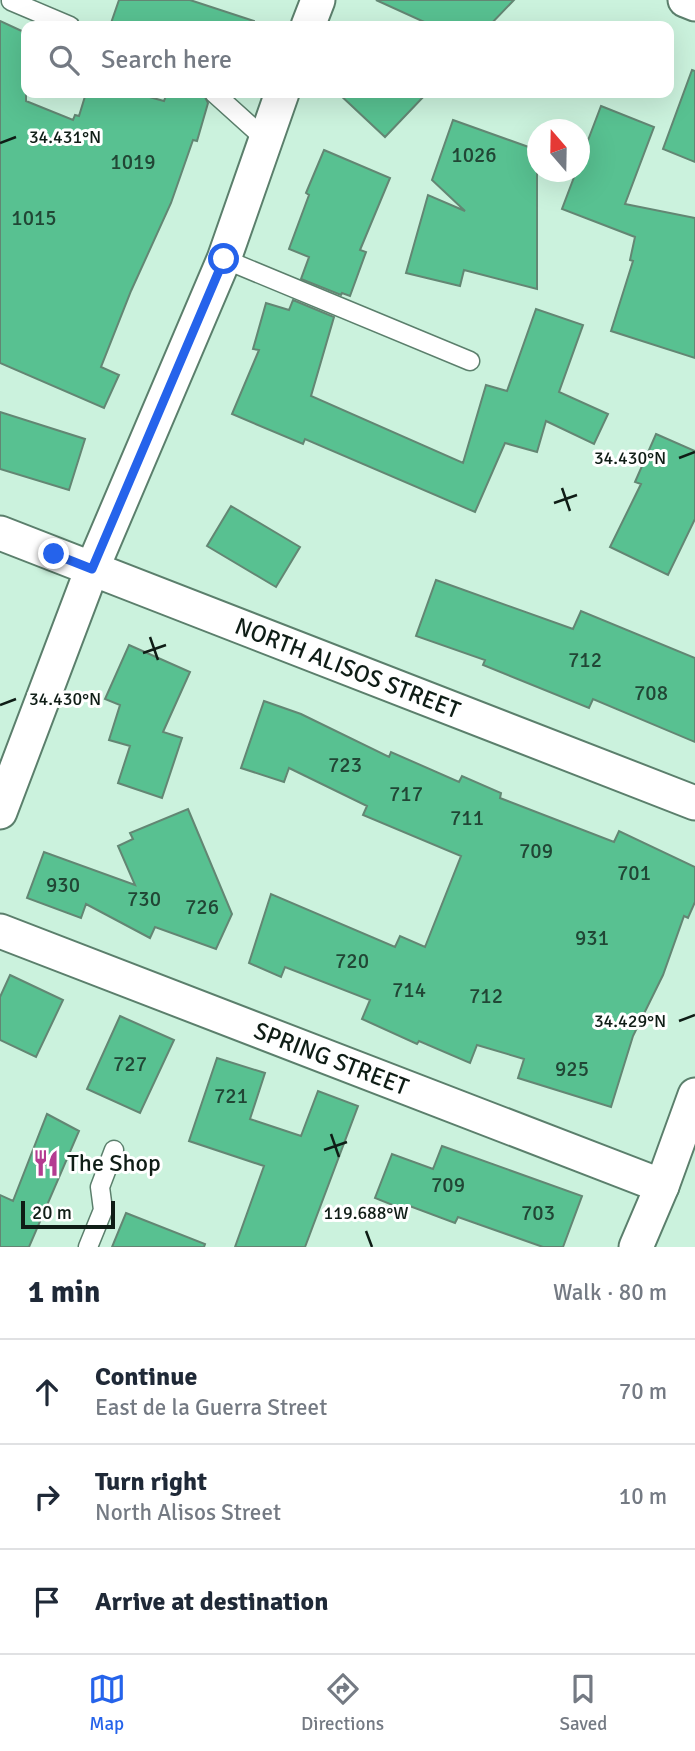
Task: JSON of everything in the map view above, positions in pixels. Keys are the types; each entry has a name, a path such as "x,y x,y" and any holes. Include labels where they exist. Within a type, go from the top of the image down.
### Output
{"street":[{"path":"310,21 318,0"},
{"path":"685,0 695,4"},
{"path":"0,812 92,569 224,259 280,98"},
{"name":"NORTH ALISOS STREET","path":"0,533 695,803"},
{"name":"SPRING STREET","path":"0,931 662,1186"},
{"path":"636,1247 662,1186 695,1095"}],"lane":[{"path":"11,1 58,21"},
{"path":"220,98 264,138"},
{"path":"224,259 470,361"},
{"path":"88,1247 103,1210 100,1187 114,1150"}],"building":[{"path":"119,0 190,0 254,21 112,21"},
{"path":"376,0 514,0 494,21 422,21"},
{"path":"0,21 21,31 21,98 73,120 75,115 79,116 84,98 153,98 164,101 165,98 206,98 208,103 197,141 193,140 171,203 131,291 101,367 119,375 104,408 0,363"},
{"path":"692,70 695,71 695,162 663,149"},
{"path":"343,98 422,98 385,137"},
{"path":"601,106 654,127 625,204 695,218 695,358 611,331 633,261 630,260 635,237 562,209 572,182 590,182 590,135"},
{"path":"453,120 527,146 527,182 537,182 537,289 464,270 460,286 406,273 428,195 465,211 432,180"},
{"path":"324,150 390,178 360,250 366,252 350,296 301,279 309,257 289,249 309,195 306,193"},
{"path":"293,300 334,317 311,396 463,463 486,385 507,391 536,309 583,325 559,392 608,414 594,444 546,421 537,452 505,443 475,512 305,439 303,444 232,414 259,350 253,349 266,303 289,310"},
{"path":"0,412 85,439 69,490 0,469"},
{"path":"656,434 695,451 695,519 668,575 610,547 641,484 635,482"},
{"path":"231,506 300,547 276,587 207,546"},
{"path":"436,580 573,629 581,611 695,658 695,742 593,699 589,708 483,665 485,660 416,636"},
{"path":"129,645 190,672 163,732 182,738 162,798 118,783 130,746 109,740 120,705 105,699"},
{"path":"264,701 301,714 389,757 391,752 459,782 462,776 501,793 500,798 614,842 619,831 695,867 695,902 688,918 684,916 663,975 633,1036 611,1107 518,1078 524,1059 477,1045 470,1063 419,1041 417,1044 362,1019 370,1000 285,967 281,977 249,963 271,894 395,947 400,936 425,947 461,856 363,815 367,806 289,768 284,782 241,768"},
{"path":"188,809 232,914 216,949 155,927 150,938 86,904 81,918 27,898 44,852 135,885 118,846 133,839 130,833"},
{"path":"10,975 63,1000 36,1057 0,1040 0,997"},
{"path":"120,1016 174,1040 140,1113 87,1089"},
{"path":"217,1058 265,1073 250,1119 301,1136 318,1091 358,1106 305,1247 235,1247 264,1166 189,1141"},
{"name":"The Shop","path":"47,1114 79,1131 29,1247 0,1247 0,1195 13,1201"},
{"path":"442,1146 582,1196 563,1247 543,1247 458,1217 455,1223 407,1205 405,1210 375,1198 392,1154 433,1169"},
{"path":"126,1213 205,1244 204,1247 112,1247"}],"place":[{"name":"The Shop","path":"46,1163"}],"route":[{"path":"54,554 92,569 224,259"}]}
